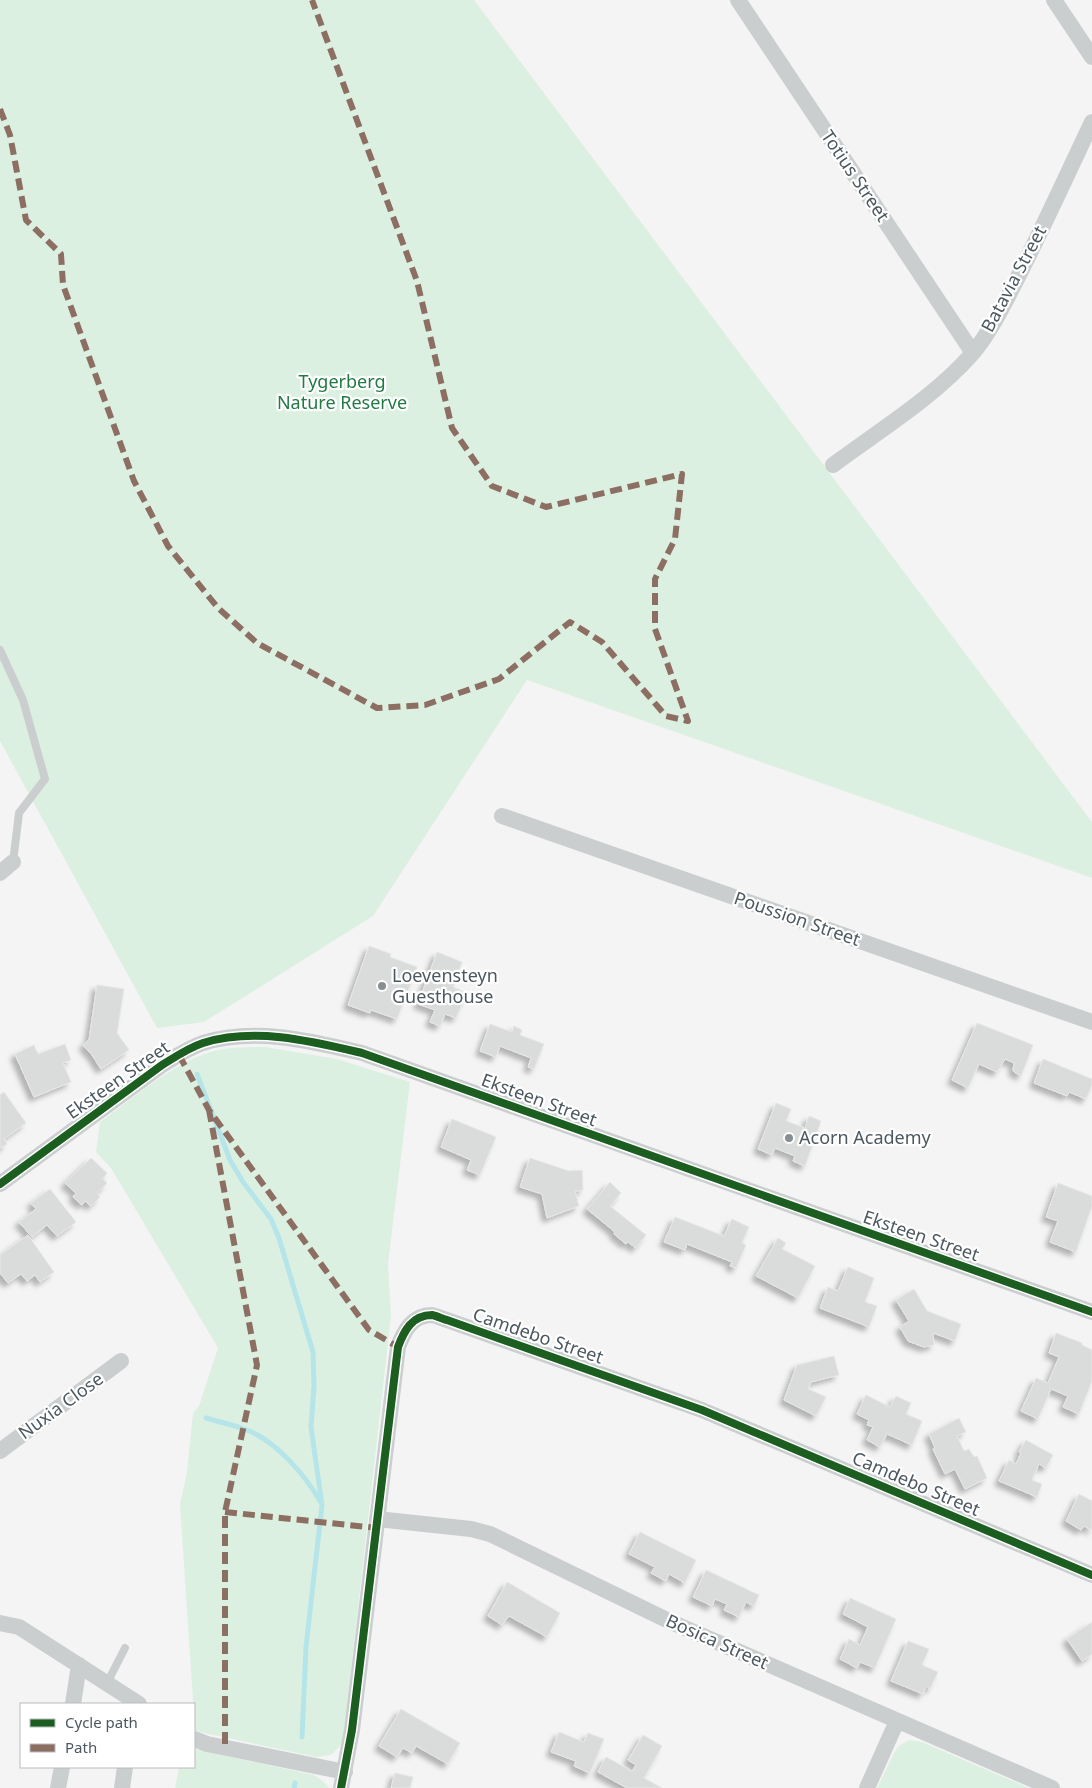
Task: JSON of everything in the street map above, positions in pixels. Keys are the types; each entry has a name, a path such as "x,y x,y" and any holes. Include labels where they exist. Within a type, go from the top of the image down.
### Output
{"street":[{"name":"Totius Street","path":"738,0 972,352"},
{"path":"1054,0 1092,57"},
{"name":"Batavia Street","path":"833,465 924,398 950,376 972,352 998,316 1092,122"},
{"name":"Poussion Street","path":"502,816 1092,1022"},
{"path":"0,873 13,862"},
{"name":"Eksteen Street","path":"0,1184 162,1065 202,1043 231,1037 272,1037 315,1042 362,1053 1092,1312"},
{"name":"Camdebo Street","path":"343,1780 352,1730 398,1346 404,1330 421,1317 432,1316 522,1345 702,1410 1092,1575"},
{"name":"Nuxia Close","path":"0,1451 121,1361"},
{"name":"Bosica Street","path":"378,1519 471,1529 490,1534 671,1622 1052,1788"},
{"path":"0,1623 19,1627 137,1703"},
{"path":"73,1703 79,1666"},
{"path":"867,1788 897,1721"},
{"path":"195,1739 343,1780"},
{"path":"58,1788 62,1768"},
{"path":"122,1788 125,1768"}],"lane":[{"path":"0,650 23,700 45,779 19,812 13,862"},
{"path":"107,1683 125,1648"}],"green space":[{"name":"Tygerberg Nature Reserve","path":"0,0 474,0 1092,822 1092,878 527,680 373,916 204,1022 157,1028 0,741"},
{"path":"265,1047 337,1059 410,1082 388,1264 391,1316 343,1740 331,1755 316,1757 195,1731 195,1703 193,1703 180,1504 187,1472 193,1413 199,1406 218,1348 111,1168 96,1152 100,1122 172,1070 203,1055 218,1050"},
{"path":"909,1740 922,1742 1029,1788 877,1788 895,1751"},
{"path":"195,1749 314,1775 329,1788 175,1788 179,1768 195,1768"}],"building":[{"name":"Loevensteyn Guesthouse","path":"369,946 391,954 390,957 417,967 397,1019 371,1010 370,1013 348,1005"},
{"path":"437,952 462,962 453,987 467,993 456,1018 445,1014 440,1026 430,1022 435,1010 418,1004"},
{"path":"97,985 124,989 117,1033 129,1050 101,1069 83,1045 89,1040"},
{"path":"977,1023 1033,1045 1021,1076 1013,1071 1014,1063 1005,1059 997,1072 979,1064 968,1088 952,1080"},
{"path":"490,1024 512,1032 514,1026 522,1030 520,1035 544,1044 534,1069 528,1067 531,1058 500,1046 496,1057 480,1051"},
{"path":"65,1044 71,1060 63,1063 71,1082 34,1097 15,1054 34,1045 38,1054"},
{"path":"1043,1059 1092,1079 1092,1085 1086,1099 1069,1092 1067,1096 1034,1083"},
{"path":"4,1092 26,1123 4,1139 7,1144 0,1148 0,1095"},
{"name":"Acorn Academy","path":"776,1103 791,1109 786,1121 805,1128 809,1116 821,1121 805,1166 793,1161 795,1156 775,1148 772,1155 758,1149"},
{"path":"452,1119 496,1137 480,1175 467,1170 471,1160 441,1147"},
{"path":"91,1158 107,1173 103,1179 107,1183 97,1193 100,1197 91,1206 85,1201 82,1205 73,1197 76,1193 65,1183"},
{"path":"530,1158 569,1171 582,1170 583,1190 575,1191 579,1206 547,1218 542,1194 520,1187"},
{"path":"610,1182 621,1193 610,1206 646,1235 636,1248 628,1242 626,1244 614,1234 615,1232 587,1209"},
{"path":"1058,1183 1092,1196 1092,1206 1076,1252 1050,1242 1058,1221 1046,1217"},
{"path":"50,1189 76,1222 57,1236 47,1225 32,1237 19,1222 36,1209 31,1203"},
{"path":"675,1217 724,1236 732,1219 749,1227 742,1243 746,1245 736,1268 730,1266 732,1262 687,1244 685,1250 664,1242"},
{"path":"28,1235 54,1272 40,1282 35,1275 27,1281 21,1274 8,1283 0,1273 0,1255"},
{"path":"778,1238 786,1243 782,1249 815,1266 798,1298 756,1276"},
{"path":"848,1267 874,1278 865,1302 877,1306 869,1327 820,1308 828,1287 838,1291"},
{"path":"914,1289 927,1311 961,1324 955,1341 933,1333 934,1345 924,1347 908,1341 900,1327 909,1321 896,1300"},
{"path":"1056,1333 1082,1343 1082,1345 1092,1350 1092,1381 1079,1414 1063,1407 1068,1396 1051,1389 1038,1419 1021,1411 1036,1378 1048,1383 1059,1357 1049,1353"},
{"path":"834,1356 839,1375 811,1382 808,1389 826,1397 816,1416 784,1400 797,1365"},
{"path":"866,1395 890,1407 896,1396 911,1403 906,1414 922,1421 912,1445 887,1434 880,1447 867,1440 873,1427 867,1425 869,1420 857,1414"},
{"path":"959,1418 966,1432 957,1436 964,1451 969,1449 974,1457 977,1456 987,1478 965,1489 955,1469 945,1474 933,1449 935,1448 929,1434"},
{"path":"1026,1440 1053,1455 1046,1468 1039,1464 1032,1480 1042,1484 1037,1497 999,1481 1009,1460 1016,1464 1021,1453 1019,1452"},
{"path":"1079,1494 1092,1501 1092,1530 1084,1526 1081,1530 1066,1521"},
{"path":"640,1532 696,1560 685,1583 669,1574 666,1581 651,1573 655,1567 629,1554"},
{"path":"706,1570 759,1595 754,1606 746,1602 739,1617 724,1610 727,1604 715,1599 712,1606 693,1597"},
{"path":"507,1582 560,1613 547,1637 509,1616 502,1625 488,1616"},
{"path":"850,1598 896,1619 875,1668 860,1662 857,1668 840,1659 849,1639 860,1645 868,1627 843,1614"},
{"path":"1092,1622 1092,1654 1082,1661 1067,1639"},
{"path":"908,1641 929,1649 922,1665 938,1672 930,1689 926,1686 923,1694 891,1681"},
{"path":"401,1709 460,1743 448,1764 416,1746 412,1753 403,1748 397,1757 379,1746"},
{"path":"559,1732 584,1742 588,1733 604,1739 590,1773 574,1766 576,1761 551,1752"},
{"path":"643,1735 662,1746 644,1778 662,1788 627,1788 598,1772 606,1757 632,1771 636,1765 628,1760"},
{"path":"395,1773 413,1777 410,1788 391,1788"}],"waterway":[{"path":"197,1074 230,1160 243,1182 271,1219 279,1238 313,1352 314,1386 311,1427 322,1505 306,1647 302,1737"},
{"path":"206,1418 247,1430 269,1442 298,1470 320,1501"},
{"path":"294,1788 295,1783"}],"marked path":[{"path":"0,109 10,135 26,220 61,254 63,285 134,481 168,546 218,608 257,643 377,708 425,705 499,679 570,622 602,642 666,716 688,721 655,629 655,579 675,539 682,474 546,507 492,486 452,428 417,281 312,0"},
{"path":"179,1055 209,1110 369,1330 398,1347"},
{"path":"209,1110 257,1365 225,1512 225,1747"},
{"path":"225,1512 377,1528"}],"cycle path":[{"path":"0,1184 162,1065 187,1050 203,1043 243,1036 303,1040 362,1053 1092,1312"},
{"path":"341,1788 352,1730 398,1347 410,1325 425,1316 436,1316 702,1410 1092,1575"}],"place":[{"name":"Loevensteyn Guesthouse","path":"382,986"},
{"name":"Acorn Academy","path":"789,1138"}]}
